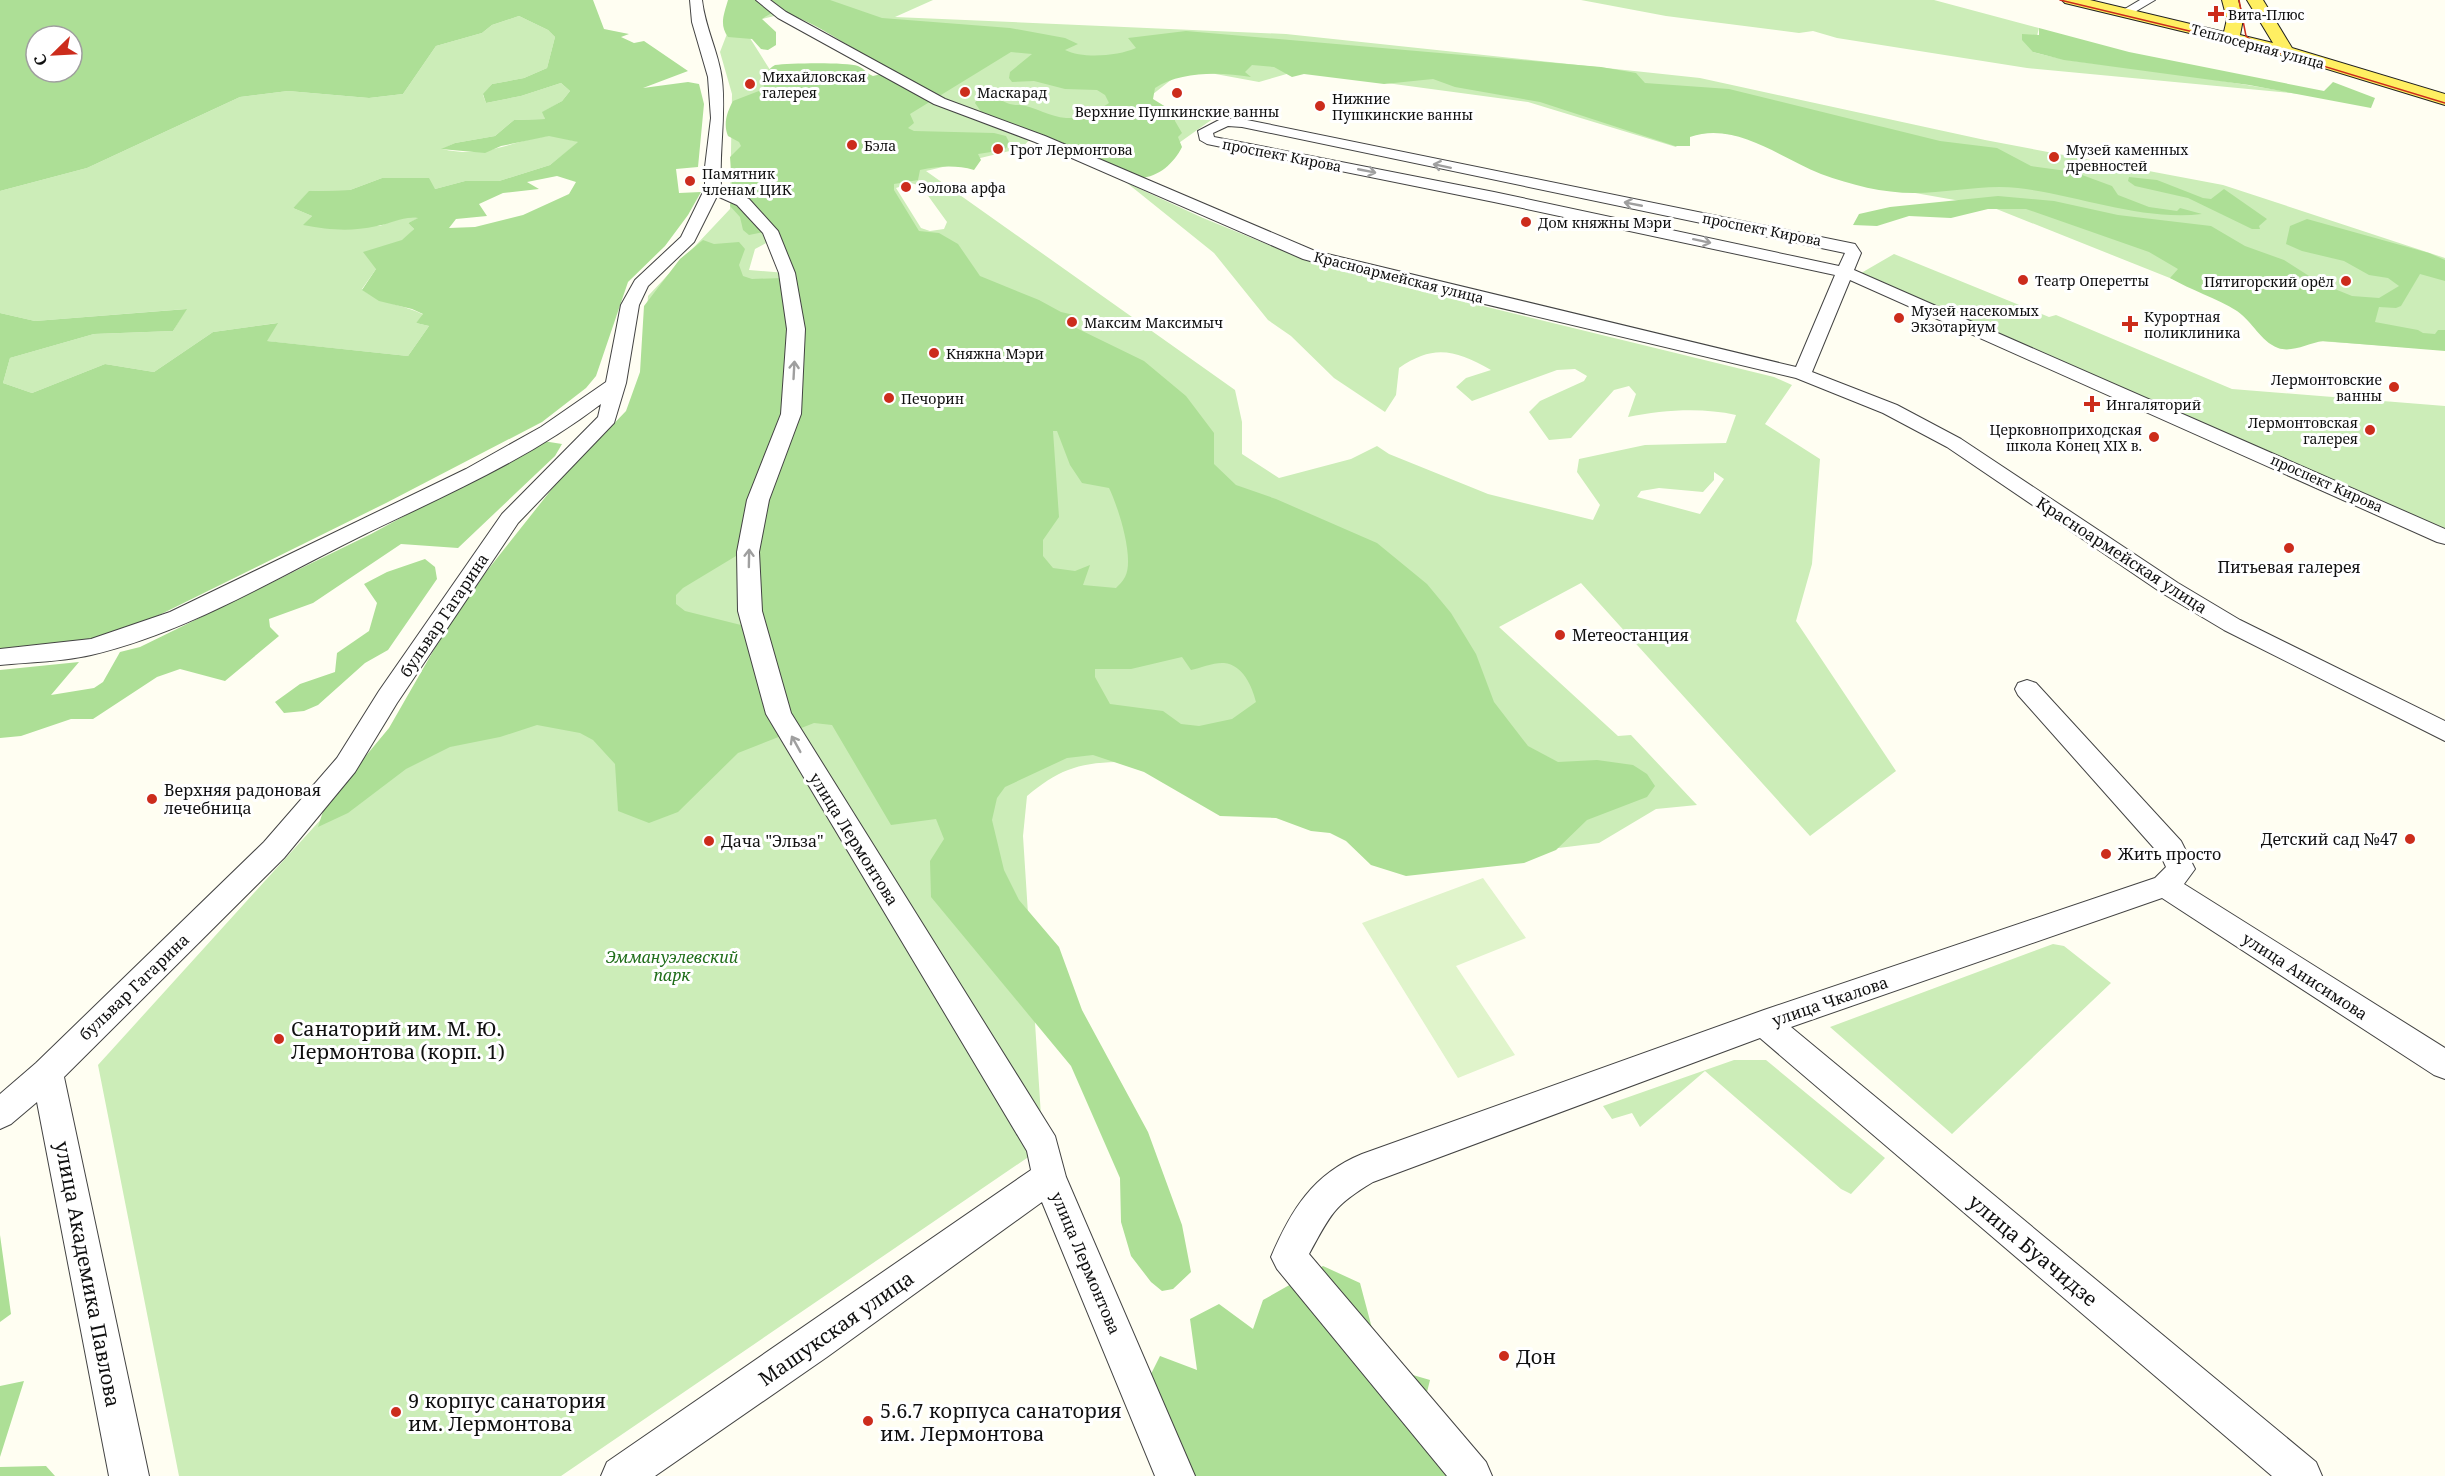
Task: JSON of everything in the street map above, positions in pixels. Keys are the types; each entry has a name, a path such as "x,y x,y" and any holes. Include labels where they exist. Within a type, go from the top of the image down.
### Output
{"main road":[{"name":"Теплосерная улица","path":"2070,0 2286,51 2445,100"},
{"path":"2230,0 2235,19 2231,37"},
{"path":"2255,0 2286,51"}],"street":[{"name":"бульвар Гагарина","path":"0,1114 47,1073 274,850 346,765 388,698 510,519 607,420 617,383 630,305 641,284 688,239 713,188 712,167 718,118 715,77 696,0"},
{"name":"Красноармейская улица","path":"762,0 782,15 943,102 1041,139 1309,255 1354,268 1802,374 1890,409 1954,443 2170,588 2221,619 2445,732"},
{"path":"2124,14 2149,0"},
{"name":"бульвар Гагарина","path":"704,38 710,6"},
{"name":"проспект Кирова","path":"1845,272 1853,253 1849,248 1835,243 1506,180 1242,123 1216,124 1205,131 1204,135 1207,140 1494,197 1845,272 2445,537"},
{"path":"1494,197 1506,180"},
{"name":"улица Лермонтова","path":"713,188 742,202 770,231 787,273 796,329 791,414 758,500 748,552 750,611 779,714 1043,1147 1049,1177 1175,1476"},
{"path":"1802,374 1845,272"},
{"path":"0,657 90,648 142,632 265,575 513,451 585,408 617,383"},
{"path":"2027,689 2170,849 2181,869 2165,886"},
{"name":"улица Чкалова","path":"1472,1476 1289,1257 1319,1202 1331,1189 1362,1170 1764,1023 2165,886"},
{"name":"улица Анисимова","path":"2165,886 2445,1065"},
{"name":"улица Буачидзе","path":"1764,1023 2302,1476"},
{"name":"улица Академика Павлова","path":"47,1073 129,1476"},
{"name":"Машукская улица","path":"621,1476 814,1344 1049,1177"}],"green space":[{"path":"0,0 593,0 604,29 629,34 621,37 634,43 644,41 688,71 643,88 688,82 699,84 704,104 698,167 676,169 679,193 701,192 688,215 665,246 628,282 596,376 586,388 542,422 386,503 141,624 89,641 0,650 0,313 35,321 187,309 173,331 94,334 10,358 3,383 32,393 105,364 154,372 213,332 278,323 267,341 408,356 429,326 416,323 423,314 379,301 362,290 376,269 363,252 402,240 414,229 408,223 418,218 402,219 367,228 331,229 303,225 312,216 293,208 309,191 350,190 382,178 429,178 435,189 465,181 499,181 550,165 578,142 549,136 501,146 485,153 441,149 455,143 495,136 514,120 545,119 542,112 562,101 570,91 561,83 521,96 486,103 483,94 492,84 524,78 547,68 555,37 548,30 519,16 492,25 482,33 436,46 403,94 369,98 288,91 240,97 87,168 0,191","holes":["557,176 576,182 569,194 523,215 475,227 449,228 456,219 487,216 479,204 503,193 539,189 527,182"]},
{"path":"728,0 830,0 882,18 1010,28 1065,38 1078,44 1065,50 1081,55 1110,55 1129,51 1136,48 1128,38 1186,31 1601,67 1636,73 1645,83 1729,89 1940,141 1997,148 2031,166 2074,172 2112,186 2118,195 2149,207 2177,211 2180,208 2202,214 2156,214 2133,211 2041,191 2005,187 1914,193 1879,190 1821,174 1741,137 1707,133 1690,137 1690,146 1675,146 1540,102 1455,87 1433,79 1384,84 1304,74 1292,77 1274,67 1252,65 1245,72 1251,77 1202,74 1165,82 1155,88 1153,99 1174,112 1175,121 1182,133 1178,137 1182,147 1175,158 1160,172 1140,178 982,113 975,103 978,98 985,95 1010,104 1026,106 1066,118 1089,114 1109,103 1105,95 1097,90 1065,89 1034,81 1012,82 1009,78 1010,72 1032,54 1011,52 910,114 914,123 908,128 914,131 994,133 1006,136 1010,144 1004,150 978,154 981,160 974,170 941,167 920,170 918,180 894,184 894,190 919,231 939,233 958,244 980,276 1039,300 1061,312 1074,315 1067,318 1066,323 1144,361 1186,396 1214,433 1214,464 1236,485 1276,499 1377,543 1427,584 1451,613 1476,654 1494,702 1528,746 1558,762 1597,760 1633,765 1647,774 1655,786 1647,797 1587,820 1556,850 1524,863 1406,876 1371,865 1346,841 1330,833 1311,831 1276,818 1220,816 1144,772 1093,755 1067,758 1005,787 997,798 992,820 1004,870 1019,900 1059,947 1082,1010 1148,1132 1182,1225 1191,1272 1173,1289 1162,1291 1151,1282 1131,1256 1121,1222 1120,1178 1071,1066 931,897 930,861 944,839 936,819 891,825 832,725 814,723 738,753 678,812 649,823 618,811 615,764 593,740 580,733 537,725 500,737 450,747 406,769 348,813 318,827 325,805 389,728 459,606 555,485 626,411 640,372 644,306 680,259 703,240 714,244 739,242 745,249 739,265 743,276 752,279 783,278 775,230 749,235 743,230 740,217 730,206 733,195 730,157 741,146 739,142 728,136 727,132 726,118 731,105 733,101 764,89 766,75 775,65 818,63 852,65 860,67 873,76 881,74 883,67 822,30 781,12 773,13 762,19 776,32 776,45 768,50 761,49 752,39 728,37 723,24","holes":["1053,431 1057,431 1070,465 1082,483 1109,488 1113,496 1121,519 1128,558 1125,577 1116,588 1083,585 1090,565 1075,571 1053,568 1043,556 1043,540 1059,517","736,556 741,625 685,611 676,604 676,595 683,588","1182,657 1191,670 1224,663 1236,668 1246,677 1256,702 1232,719 1199,726 1181,724 1163,711 1110,704 1095,677 1095,669 1131,669"]},
{"name":"Эммануэлевский парк","path":"740,0 933,0 895,17 1286,34 1700,78 1985,140 2223,185 2445,258 2445,350 2276,338 2250,317 2205,292 1989,206 1864,184 1781,144 1717,132 1685,135 1676,147 1528,102 1297,71 1259,82 1210,73 1176,76 1148,98 1156,106 1214,118 1138,172 1037,131 1022,148 926,171 1235,390 1242,422 1242,454 1279,478 1351,459 1377,446 1389,454 1488,494 1593,520 1600,505 1577,472 1579,459 1645,445 1726,443 1736,415 1682,410 1628,417 1636,394 1629,386 1614,390 1571,438 1549,440 1529,412 1540,401 1584,381 1587,376 1575,369 1557,370 1472,401 1456,387 1466,378 1491,370 1466,358 1445,352 1423,355 1399,368 1396,395 1385,412 1334,378 1291,336 1268,320 1214,253 1127,183 1203,218 1291,254 1372,279 1774,377 1792,385 1765,424 1820,459 1812,564 1796,621 1896,771 1810,836 1581,583 1499,627 1618,736 1631,735 1697,805 1656,809 1599,843 1502,855 1313,819 1116,762 1090,764 1068,770 1048,780 1027,796 1023,836 1043,1147 561,1476 179,1476 98,1065 470,655 640,411 648,296 730,209 732,94 720,52","holes":["795,11 917,77 791,103 741,24","911,183 921,186 947,222 944,229 930,231 921,228 896,188","768,242 786,273 749,270 755,249","1714,472 1724,479 1700,514 1637,497 1641,491 1659,488 1703,492 1714,480"]},
{"path":"1581,0 1934,0 2039,28 2033,52 2048,56 2301,94 2027,68 1837,38 1813,31 1799,33 1666,16"},
{"path":"519,16 548,30 555,37 547,68 524,78 492,84 483,95 486,103 521,96 561,83 570,91 562,101 543,112 545,119 514,120 495,136 455,143 442,149 457,152 484,151 547,136 579,142 550,165 499,181 465,181 435,189 382,178 350,190 310,191 293,208 312,216 304,225 380,226 403,216 419,218 408,223 414,229 376,269 362,289 376,298 424,315 416,323 429,326 408,356 266,341 277,323 213,332 154,372 105,364 32,393 3,383 10,358 94,334 173,331 186,309 35,321 0,313 0,191 87,168 240,97 288,91 369,98 403,94 436,46 482,33 492,25"},
{"path":"2039,28 2129,52 2324,91 2333,82 2375,98 2371,108 2249,85 2064,60 2033,52 2022,40 2022,34 2039,35"},
{"path":"2129,177 2157,180 2203,198 2211,199 2224,189 2267,219 2259,226 2260,229 2252,229 2188,198 2135,186 2128,181"},
{"path":"1998,196 2054,201 2118,215 2211,226 2245,246 2284,260 2320,283 2352,296 2379,298 2399,286 2388,278 2369,275 2344,261 2302,251 2286,244 2290,226 2307,219 2429,253 2445,260 2445,281 2420,274 2401,306 2379,307 2375,322 2418,330 2423,333 2435,334 2438,330 2445,330 2445,351 2323,341 2295,349 2278,348 2266,341 2237,311 2170,278 2178,269 2149,252 2026,209 1988,209 1951,218 1909,216 1877,226 1853,225 1859,214 1890,207"},
{"path":"1894,254 2049,317 2056,315 2232,389 2445,406 2445,536 1856,276"},
{"path":"543,441 562,444 555,456 458,548 401,544 313,603 269,619 270,627 279,636 225,681 180,669 157,677 93,719 71,719 21,736 0,738 0,670 79,662 51,695 94,688 103,682 120,652 140,647 371,534"},
{"path":"425,559 435,567 437,579 388,650 365,663 318,705 304,711 284,713 275,702 300,684 335,672 337,653 369,631 377,603 364,584 387,572"},
{"path":"1483,878 1526,938 1456,966 1515,1055 1458,1078 1362,923"},
{"path":"2053,944 2064,946 2111,983 1952,1134 1830,1027"},
{"path":"1734,1060 1766,1060 1885,1158 1851,1194 1841,1189 1705,1071 1640,1127 1632,1113 1612,1119 1603,1106"},
{"path":"0,1235 11,1314 0,1322"},
{"path":"1323,1266 1360,1283 1382,1366 1430,1380 1423,1408 1470,1476 1185,1476 1149,1378 1160,1356 1197,1370 1190,1319 1219,1304 1253,1329 1263,1300"},
{"path":"24,1381 0,1457 0,1386"},
{"path":"46,1466 55,1476 0,1476 0,1467"}],"tram line":[{"path":"2060,0 2277,52 2445,103"},
{"path":"2239,0 2246,36 2259,47"}],"place":[{"name":"Вита-Плюс","path":"2216,14"},
{"name":"Михайловская галерея","path":"750,84"},
{"name":"Маскарад","path":"965,92"},
{"name":"Верхние Пушкинские ванны","path":"1177,93"},
{"name":"Нижние Пушкинские ванны","path":"1320,106"},
{"name":"Бэла","path":"852,145"},
{"name":"Грот Лермонтова","path":"998,149"},
{"name":"Музей каменных древностей","path":"2054,157"},
{"name":"Памятник членам ЦИК","path":"690,181"},
{"name":"Эолова арфа","path":"906,187"},
{"name":"Дом княжны Мэри","path":"1526,222"},
{"name":"Театр Оперетты","path":"2023,280"},
{"name":"Пятигоpский орёл","path":"2346,281"},
{"name":"Музей насекомых Экзотариум","path":"1899,318"},
{"name":"Максим Максимыч","path":"1072,322"},
{"name":"Курортная поликлиника","path":"2130,324"},
{"name":"Княжна Мэри","path":"934,353"},
{"name":"Лермонтовские ванны","path":"2394,387"},
{"name":"Печорин","path":"889,398"},
{"name":"Ингаляторий","path":"2092,404"},
{"name":"Лермонтовская галерея","path":"2370,430"},
{"name":"Церковноприходская школа Конец XIX в.","path":"2154,437"},
{"name":"Питьевая галерея","path":"2289,548"},
{"name":"Метеостанция","path":"1560,635"},
{"name":"Верхняя радоновая лечебница","path":"152,799"},
{"name":"Детский сад №47","path":"2410,839"},
{"name":"Дача \"Эльза\"","path":"709,841"},
{"name":"Жить просто","path":"2106,854"},
{"name":"Санаторий им. М. Ю. Лермонтова (корп. 1)","path":"279,1039"},
{"name":"Дон","path":"1504,1356"},
{"name":"9 корпус санатория им. Лермонтова","path":"396,1412"},
{"name":"5.6.7 корпуса санатория им. Лермонтова","path":"868,1421"}]}
